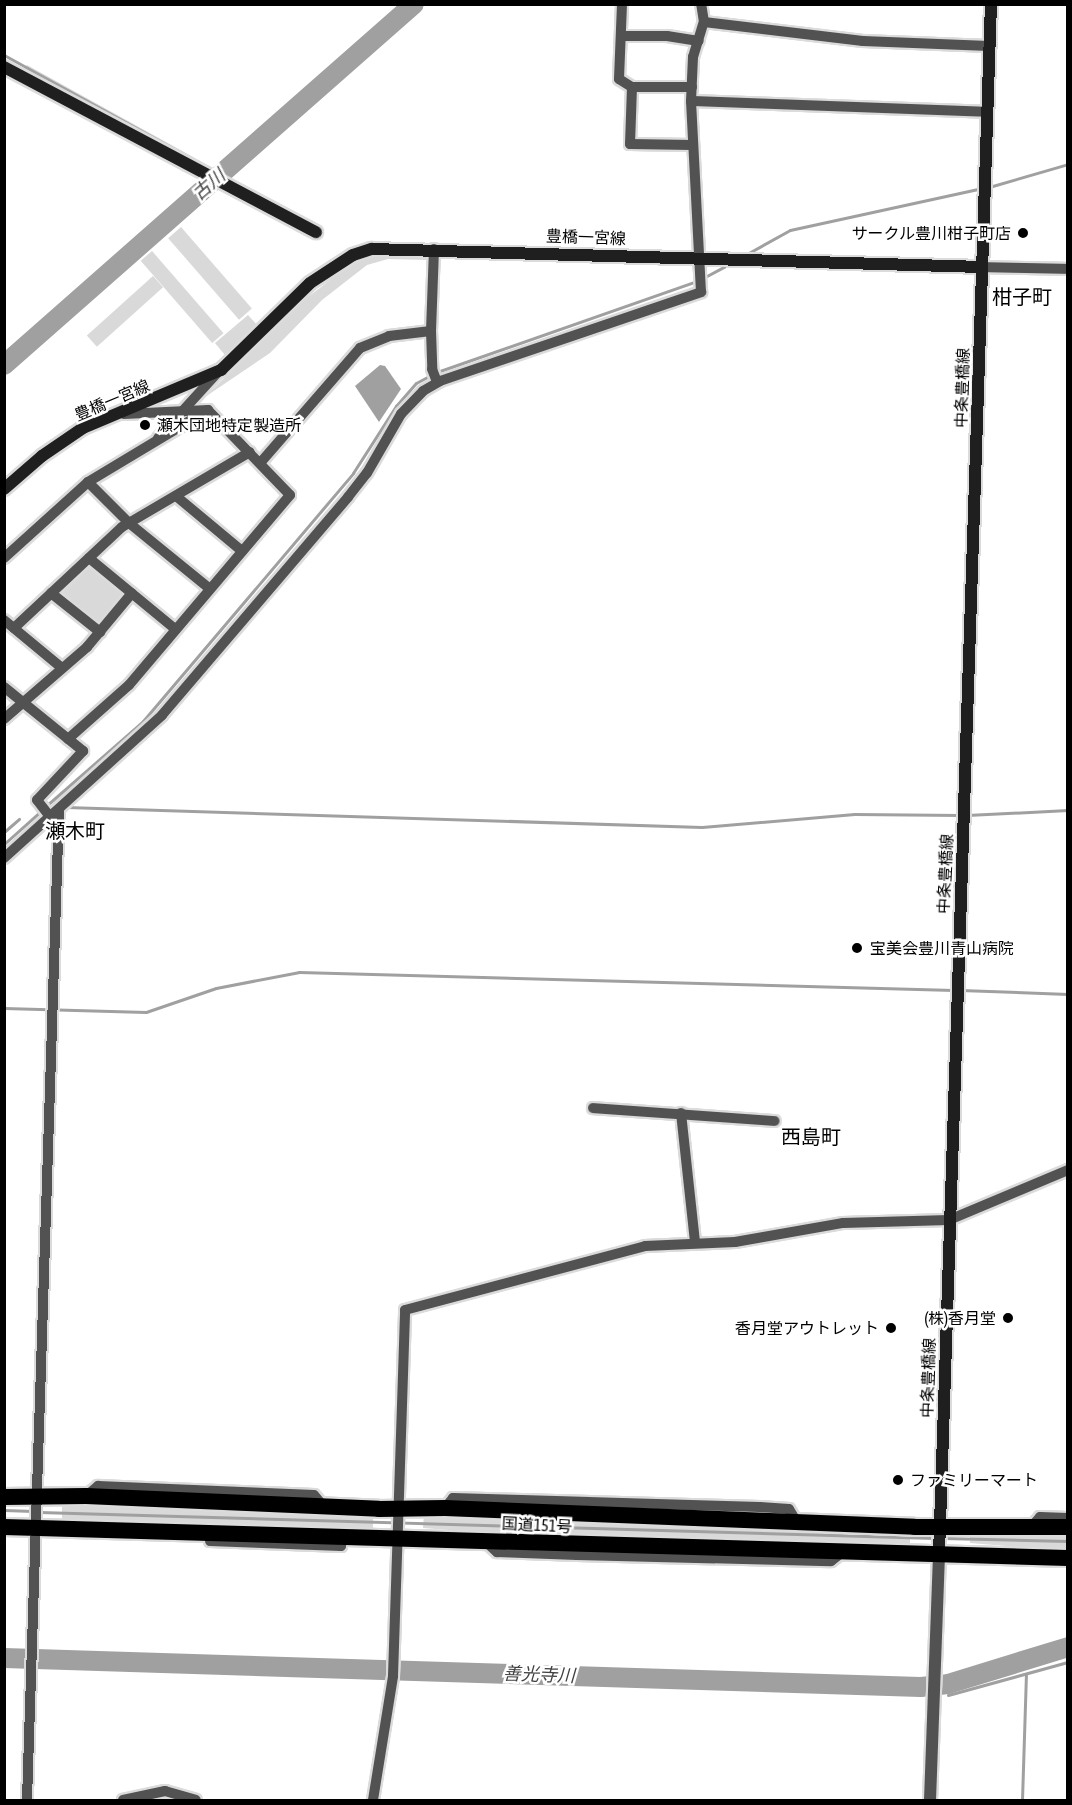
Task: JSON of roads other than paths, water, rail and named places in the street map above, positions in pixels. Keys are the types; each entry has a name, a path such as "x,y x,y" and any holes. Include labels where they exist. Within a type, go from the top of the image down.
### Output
{"highway":[{"name":"国道151号","path":"4,1497 86,1496 324,1507 445,1508 795,1520 915,1527 939,1538 1068,1558"},
{"name":"国道151号","path":"4,1527 101,1528 342,1539 483,1539 840,1554 1032,1526 1068,1527"}],"main road":[{"path":"982,267 991,4"},
{"path":"4,67 316,232"},
{"name":"豊橋一宮線","path":"4,489 64,439 221,370 310,283 353,255 372,249 740,258 982,267"},
{"name":"中条豊橋線","path":"939,1538 982,267"}],"street":[{"path":"622,4 619,79 632,87 692,87"},
{"path":"4,858 54,810 162,715 354,489 401,414 435,377 701,292 691,101 693,57 704,22 701,4"},
{"path":"704,22 863,41 989,46"},
{"path":"621,36 667,36 699,41"},
{"path":"632,87 630,144 692,145"},
{"path":"691,101 987,112"},
{"path":"434,249 431,331 435,377"},
{"path":"982,267 1068,269"},
{"path":"261,462 360,348 389,336 431,331"},
{"path":"154,444 221,370"},
{"path":"4,558 88,482 208,410"},
{"path":"68,739 129,685 290,495 261,462 208,410 124,414"},
{"path":"14,628 129,523 250,452"},
{"path":"88,482 129,523 210,589"},
{"path":"176,496 242,551"},
{"path":"89,558 175,629"},
{"path":"51,593 100,632"},
{"path":"4,719 21,701 62,669 100,632 132,593"},
{"path":"4,620 62,669"},
{"path":"4,687 87,754 38,799 54,810"},
{"path":"27,1800 54,1011 54,810"},
{"path":"593,1108 775,1122"},
{"path":"681,1113 695,1242"},
{"path":"373,1800 393,1671 405,1310 645,1246 735,1242 843,1223 949,1221 1068,1170"},
{"path":"1032,1526 1040,1517 1068,1518"},
{"path":"930,1800 939,1538"},
{"path":"123,1800 142,1798 165,1791 196,1800"}],"waterway":[{"name":"古川","path":"4,365 414,4"},
{"path":"4,55 220,174"},
{"path":"989,187 1068,164"},
{"path":"745,255 790,230 982,188"},
{"path":"703,278 729,264"},
{"path":"437,372 697,281"},
{"path":"46,806 143,721 353,473 396,406 416,383 431,375"},
{"path":"66,807 702,827 854,814 960,815"},
{"path":"967,815 1068,810"},
{"path":"4,844 41,811"},
{"path":"4,832 19,819"},
{"path":"4,1008 146,1012 216,988 299,972 954,990"},
{"path":"960,990 1068,994"},
{"path":"4,1510 33,1511"},
{"path":"39,1512 935,1538"},
{"path":"942,1538 1068,1541"},
{"name":"善光寺川","path":"4,1658 921,1687 948,1684 1068,1647"},
{"path":"948,1695 1068,1662"},
{"path":"1022,1800 1026,1675"}],"place":[{"name":"サークル豊川柑子町店","path":"1023,233"},
{"name":"瀬木団地特定製造所","path":"145,425"},
{"name":"宝美会豊川青山病院","path":"857,948"},
{"name":"(株)香月堂","path":"1008,1318"},
{"name":"香月堂アウトレット","path":"891,1328"},
{"name":"ファミリーマート","path":"898,1480"}],"district":[{"name":"柑子町","path":"1022,296"},
{"name":"瀬木町","path":"75,830"},
{"name":"西島町","path":"811,1136"}]}
